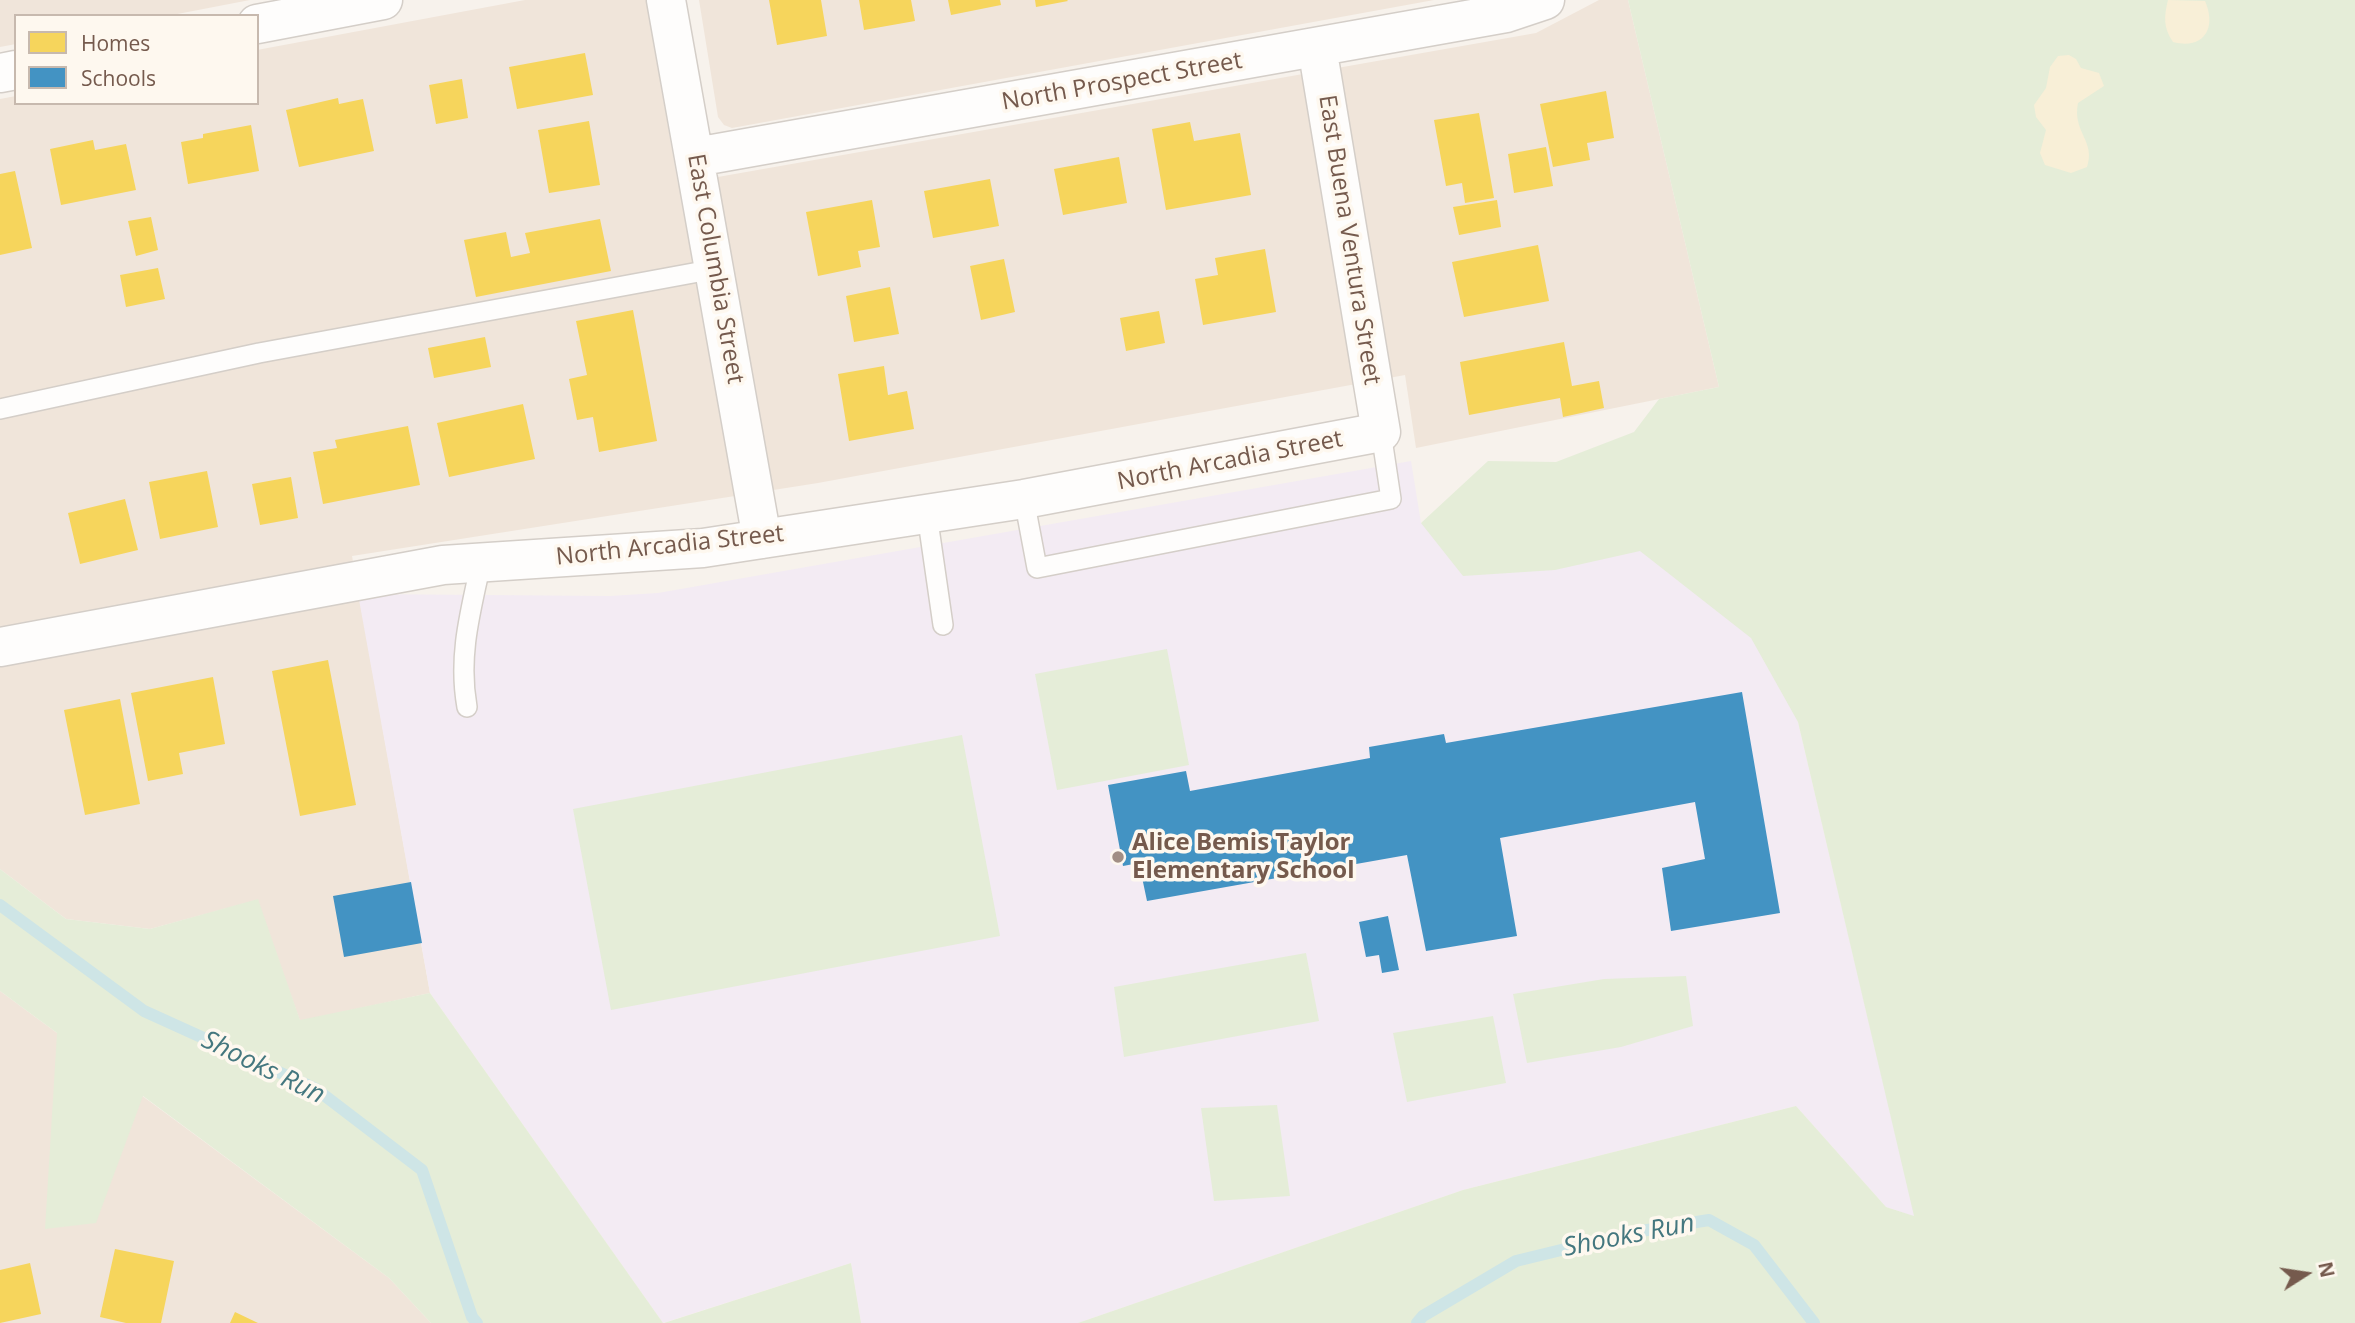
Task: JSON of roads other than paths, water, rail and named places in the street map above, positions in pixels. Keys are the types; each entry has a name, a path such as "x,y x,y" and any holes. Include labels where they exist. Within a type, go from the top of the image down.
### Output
{"street":[{"path":"259,24 383,0"},
{"name":"East Columbia Street","path":"666,0 762,539"},
{"name":"North Prospect Street","path":"696,157 1506,13 1545,0"},
{"name":"East Buena Ventura Street","path":"1317,47 1381,432"},
{"name":"North Arcadia Street","path":"0,647 443,565 704,548 1024,499 1381,432"}],"lane":[{"path":"0,409 259,353 715,269"},
{"path":"1024,499 1037,568 1391,499 1381,432"},
{"path":"927,513 943,625"},
{"path":"467,707 462,677 463,642 481,563"}],"waterway":[{"name":"Shooks Run","path":"0,905 144,1011 316,1089 422,1170 472,1317 477,1323"},
{"name":"Shooks Run","path":"1417,1323 1423,1316 1516,1261 1635,1232 1709,1220 1754,1245 1814,1323"}],"place":[{"name":"Alice Bemis Taylor Elementary School","path":"1118,857"}]}
